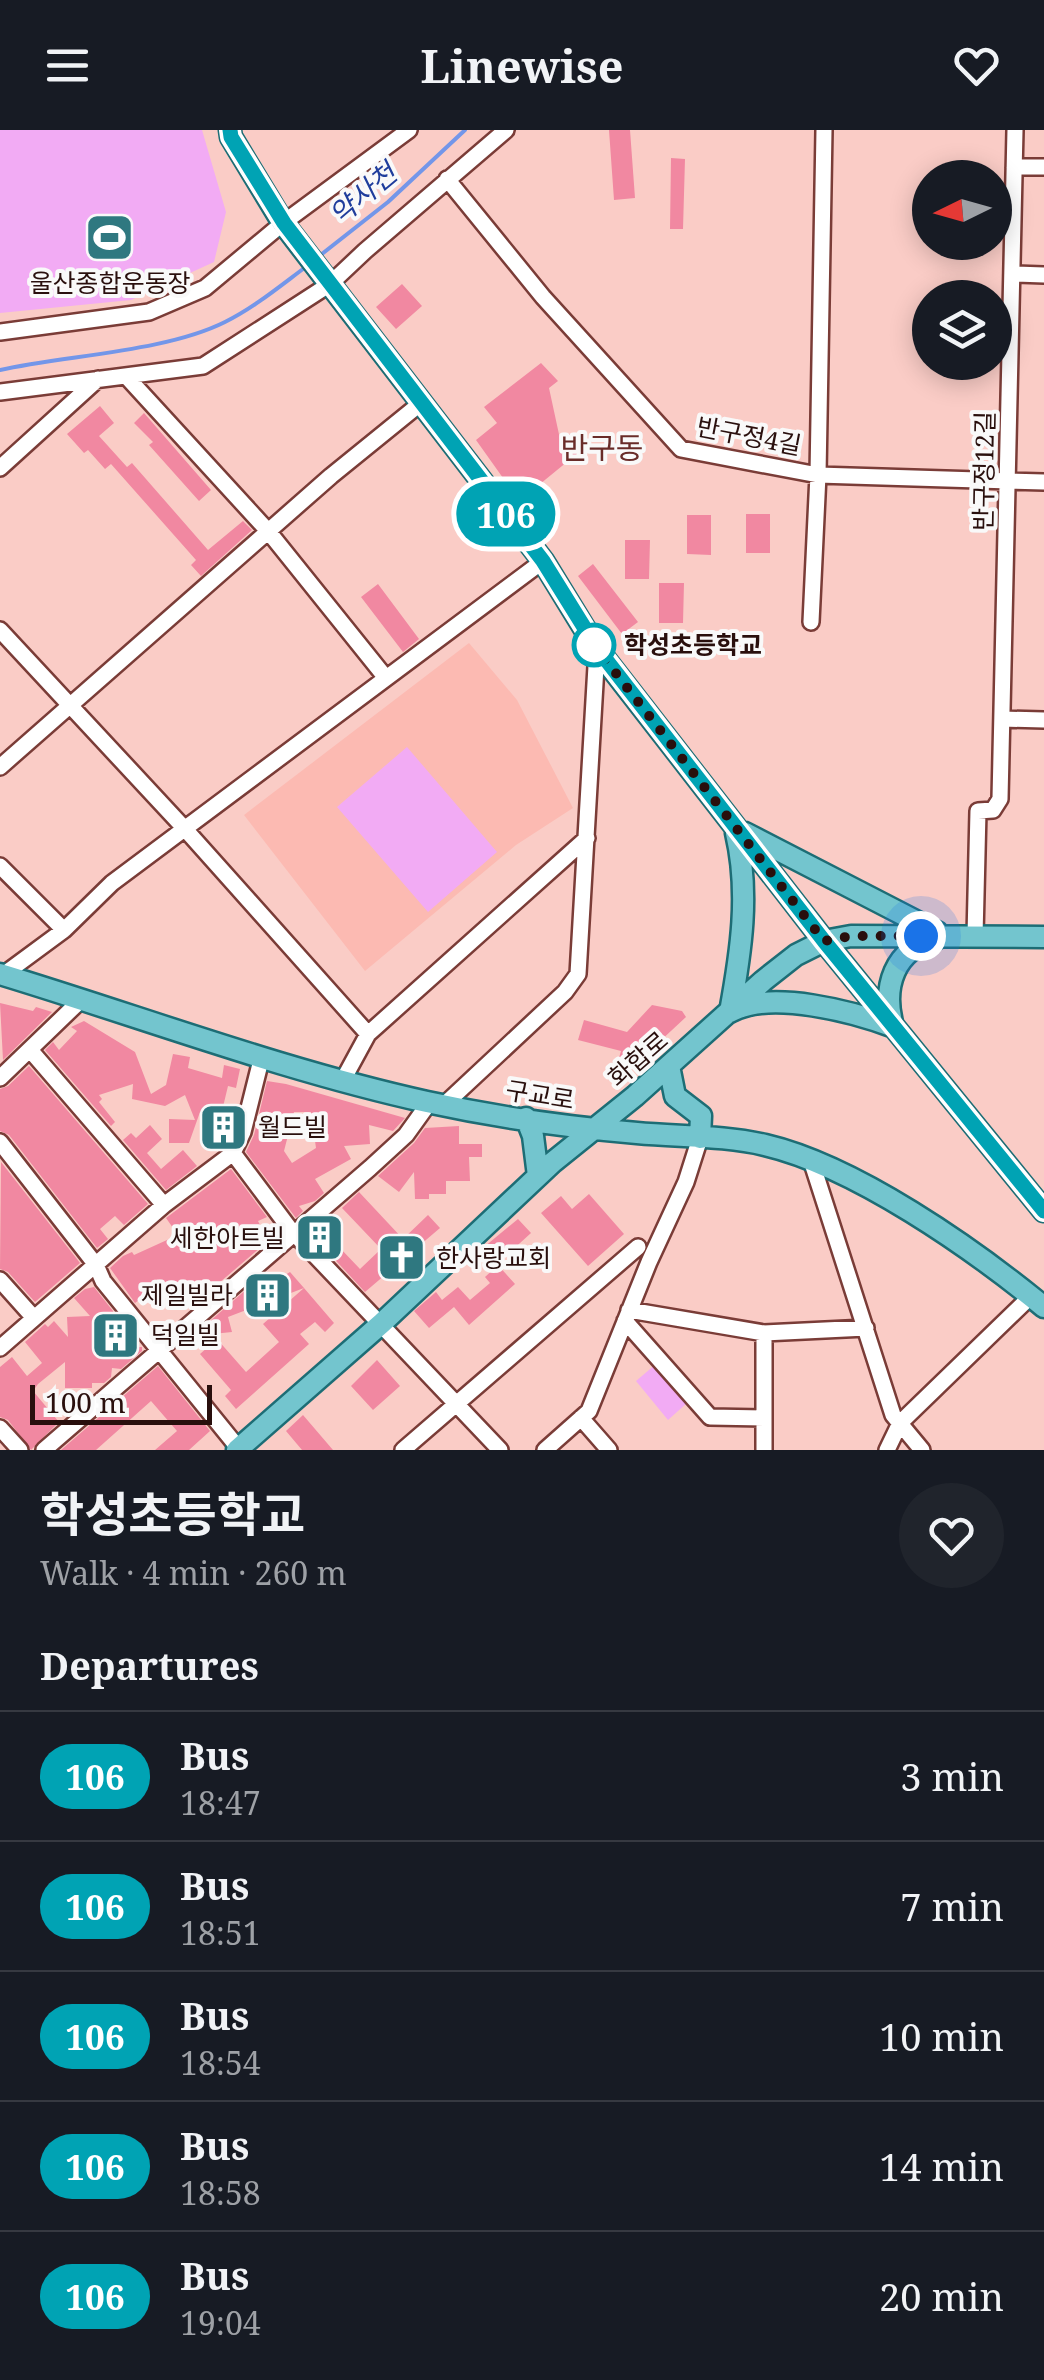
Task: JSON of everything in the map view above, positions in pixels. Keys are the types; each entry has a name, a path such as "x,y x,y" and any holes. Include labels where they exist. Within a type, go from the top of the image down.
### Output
{"main road":[{"path":"230,130 284,223 543,561 597,648 824,941 1044,1211"},
{"path":"735,826 762,844 948,936"},
{"path":"735,826 741,851 744,904 741,951 730,1012 755,1004 791,1004 853,1014 894,1028"},
{"name":"화합로","path":"239,1450 538,1176 669,1066 762,980 796,956 824,941 851,936 1044,938"},
{"path":"894,1028 888,995 899,962 913,948 948,936"},
{"name":"구교로","path":"2,974 342,1080 437,1104 595,1130 762,1144 811,1160 895,1203 1037,1302"},
{"path":"669,1066 675,1096 700,1116 700,1138"},
{"path":"526,1118 533,1136 538,1176"}],"street":[{"path":"0,332 149,312 205,288 284,223 409,130"},
{"path":"812,622 824,130"},
{"name":"반구정12길","path":"975,936 978,811 994,810 1000,799 1015,130"},
{"path":"0,392 203,366 330,284 494,134"},
{"path":"1014,166 1044,166"},
{"name":"반구정4길","path":"447,179 542,297 681,449 818,475 1044,482"},
{"path":"1013,274 1044,275"},
{"path":"126,376 268,531 386,678"},
{"path":"0,468 98,379"},
{"path":"0,767 268,531 422,403"},
{"path":"2,974 64,930 112,883 543,561"},
{"path":"0,630 368,1034"},
{"path":"44,1450 295,1234 565,992 578,974 597,648"},
{"path":"1002,719 1044,720"},
{"path":"342,1080 368,1034 587,838"},
{"path":"0,866 64,930"},
{"path":"0,1078 82,999"},
{"path":"31,1051 164,1205"},
{"path":"0,1348 164,1205 232,1153 242,1132 262,1056"},
{"path":"545,1450 589,1411 686,1182 700,1138"},
{"path":"0,1142 96,1265 102,1281 239,1450"},
{"path":"232,1153 295,1234 500,1450"},
{"path":"811,1160 892,1414 922,1450"},
{"path":"403,1450 638,1247"},
{"path":"0,1280 34,1318"},
{"path":"887,1450 900,1423 1037,1302"},
{"path":"627,1316 764,1333 866,1328"},
{"path":"627,1316 710,1417 764,1418"},
{"path":"764,1333 764,1450"},
{"path":"581,1418 609,1450"},
{"path":"0,1428 20,1450"}],"shaded area":[{"name":"울산종합운동장","path":"0,130 202,130 226,212 214,262 131,300 0,313"},
{"path":"469,643 517,700 573,808 516,845 365,971 244,815"},
{"path":"407,747 497,852 428,912 337,807"},
{"path":"656,1364 687,1403 668,1420 636,1381"}],"building":[{"path":"609,130 630,130 635,198 614,200"},
{"path":"671,158 685,159 683,229 670,229"},
{"path":"402,284 422,306 396,329 376,307"},
{"path":"541,363 558,381 549,388 560,439 572,433 584,448 529,493 520,477 508,485 476,440 497,423 484,407"},
{"path":"100,406 114,423 99,436 127,467 132,463 208,550 243,521 252,530 201,576 191,565 196,560 111,464 105,469 67,434"},
{"path":"144,413 211,490 199,501 134,423"},
{"path":"746,514 770,514 770,553 746,553"},
{"path":"687,515 711,515 711,555 687,554"},
{"path":"625,540 650,540 649,579 625,579"},
{"path":"593,564 638,622 622,634 578,576"},
{"path":"659,583 684,583 683,623 659,623"},
{"path":"378,584 419,639 403,652 361,597"},
{"path":"0,1003 52,1012 3,1060"},
{"path":"652,1005 682,1011 686,1017 629,1070 619,1058 621,1051 578,1040 584,1020 627,1032"},
{"path":"84,1021 135,1052 151,1094 166,1085 173,1054 190,1057 188,1068 222,1078 224,1065 240,1069 236,1088 228,1086 222,1111 233,1125 225,1144 200,1112 189,1143 169,1143 169,1119 195,1120 185,1095 165,1106 132,1099 133,1084 99,1095 99,1102 115,1122 111,1126 45,1050 53,1042 59,1050 77,1031 71,1027"},
{"path":"29,1066 148,1204 124,1225 115,1216 100,1229 108,1239 97,1248 9,1135 0,1131 0,1089"},
{"path":"267,1081 405,1118 393,1131 369,1125 370,1144 344,1146 351,1159 315,1179 324,1193 299,1206 303,1211 296,1218 246,1152","holes":["294,1112 311,1112 316,1148 292,1163 284,1151"]},
{"path":"150,1125 162,1139 147,1153 161,1169 183,1150 197,1166 166,1190 123,1140 131,1133 136,1138"},
{"path":"459,1126 459,1144 482,1144 482,1157 469,1157 470,1181 446,1181 446,1194 415,1199 414,1172 399,1192 378,1176 425,1128"},
{"path":"1,1162 80,1263 35,1302 8,1272 0,1269"},
{"path":"231,1169 267,1217 258,1221 268,1241 219,1283 163,1297 161,1289 148,1300 144,1296 135,1303 110,1268 123,1256 178,1235 166,1218"},
{"path":"359,1192 403,1239 428,1215 440,1228 365,1292 311,1234 320,1227 360,1269 381,1249 342,1208"},
{"path":"589,1194 624,1234 588,1266 541,1213 561,1196 572,1209"},
{"path":"518,1219 531,1233 498,1263 484,1247"},
{"path":"498,1265 515,1284 469,1325 454,1307 429,1328 414,1311 436,1292 442,1300 458,1287 470,1300 490,1283 485,1277"},
{"path":"290,1272 304,1288 228,1317 232,1332 193,1336 249,1287 271,1279 272,1283"},
{"path":"94,1287 113,1311 114,1328 126,1327 132,1335 133,1347 142,1347 142,1351 121,1369 112,1368 111,1377 104,1383 92,1383 92,1388 65,1388 65,1362 38,1384 33,1391 59,1422 31,1450 8,1420 0,1417 0,1367 12,1357 27,1376 42,1363 25,1342 54,1321 68,1337 67,1317 90,1316 74,1298"},
{"path":"304,1288 334,1323 325,1332 315,1322 300,1334 309,1344 236,1409 225,1396 231,1390 200,1354 217,1339 246,1372 279,1342 263,1324"},
{"path":"377,1360 400,1386 373,1410 351,1386"},
{"path":"158,1366 210,1431 189,1450 155,1450 177,1431 151,1401 96,1450 61,1450"},
{"path":"303,1415 333,1450 302,1450 286,1431"}],"waterway":[{"name":"약사천","path":"318,257 388,202 465,130"},
{"name":"약사천","path":"0,370 145,346 201,332 247,310 307,266"}],"bus line":[{"name":"106","path":"230,130 284,223 543,561 597,648 824,941 1044,1211"}],"place":[{"name":"울산종합운동장","path":"110,237"},
{"name":"학성초등학교","path":"594,645"},
{"name":"월드빌","path":"223,1127"},
{"name":"세한아트빌","path":"320,1238"},
{"name":"한사랑교회","path":"401,1258"},
{"name":"제일빌라","path":"268,1295"},
{"name":"덕일빌","path":"116,1335"}],"district":[{"name":"반구동","path":"602,449"}],"route":[{"path":"594,645 824,941 851,936 921,936"}]}
